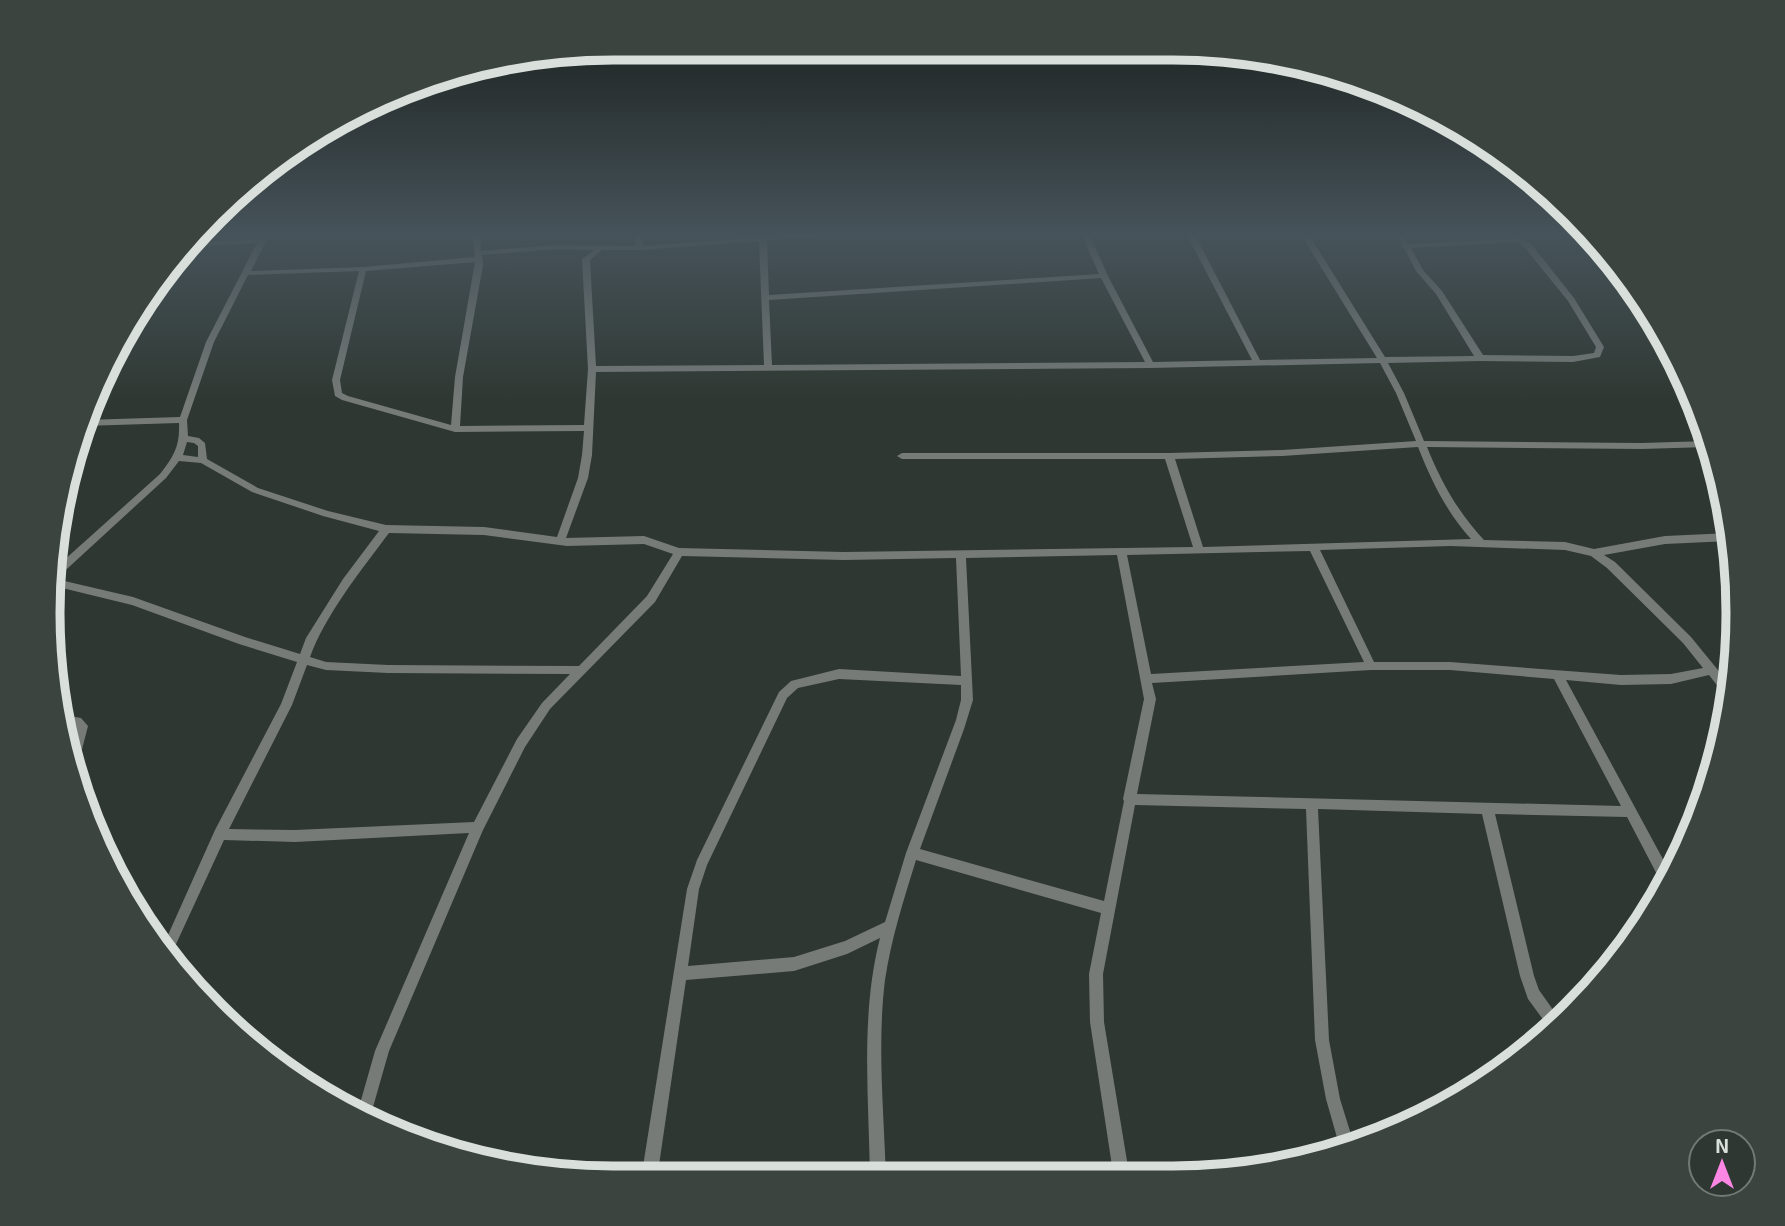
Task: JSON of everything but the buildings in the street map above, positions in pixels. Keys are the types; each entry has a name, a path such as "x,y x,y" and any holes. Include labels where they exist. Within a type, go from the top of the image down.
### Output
{"street":[{"path":"62,568 163,476 177,458 184,439 183,420 210,342 237,290"},
{"path":"358,290 336,380 338,394 455,429 588,428"},
{"path":"455,429 459,377 473,290"},
{"path":"560,541 583,478 592,369 588,290"},
{"path":"764,290 768,366"},
{"path":"764,298 884,290"},
{"path":"1111,290 1150,365"},
{"path":"1220,290 1257,362"},
{"path":"1339,290 1382,359 1446,497 1465,529 1480,542"},
{"path":"1435,290 1480,358"},
{"path":"592,369 1150,365 1382,359 1573,359 1597,355 1600,347 1563,290"},
{"path":"94,423 183,420"},
{"path":"184,439 197,440 201,445 203,460"},
{"path":"902,456 1170,456 1282,453 1421,444 1699,444"},
{"path":"1170,456 1199,550"},
{"path":"177,458 203,460 255,490 326,514 386,529 484,531 560,541 644,540 678,552 844,556 1314,548 1480,542 1565,546 1594,552 1665,540 1720,537"},
{"path":"170,944 219,834 286,705 310,641 341,591 386,529"},
{"path":"1314,548 1371,666"},
{"path":"1120,1166 1095,995 1096,974 1150,699 1121,551"},
{"path":"366,1108 382,1051 478,827 521,743 545,706 651,599 678,552"},
{"path":"1594,552 1646,597 1721,682"},
{"path":"878,1166 877,996 883,955 912,853 963,720 967,700 961,553"},
{"path":"61,584 133,601 243,641 304,657 326,666 582,670"},
{"path":"1148,679 1371,666 1450,666 1621,680 1671,679 1712,670"},
{"path":"651,1166 693,889 701,864 783,695 795,684 839,674 966,681"},
{"path":"1558,676 1662,870"},
{"path":"70,720 82,726 76,748"},
{"path":"1129,799 1631,812"},
{"path":"1311,804 1322,1040 1333,1099 1345,1139"},
{"path":"1487,807 1532,994 1549,1018"},
{"path":"219,834 295,836 478,827"},
{"path":"912,853 1109,909"},
{"path":"679,974 794,964 848,947 891,926"}]}
